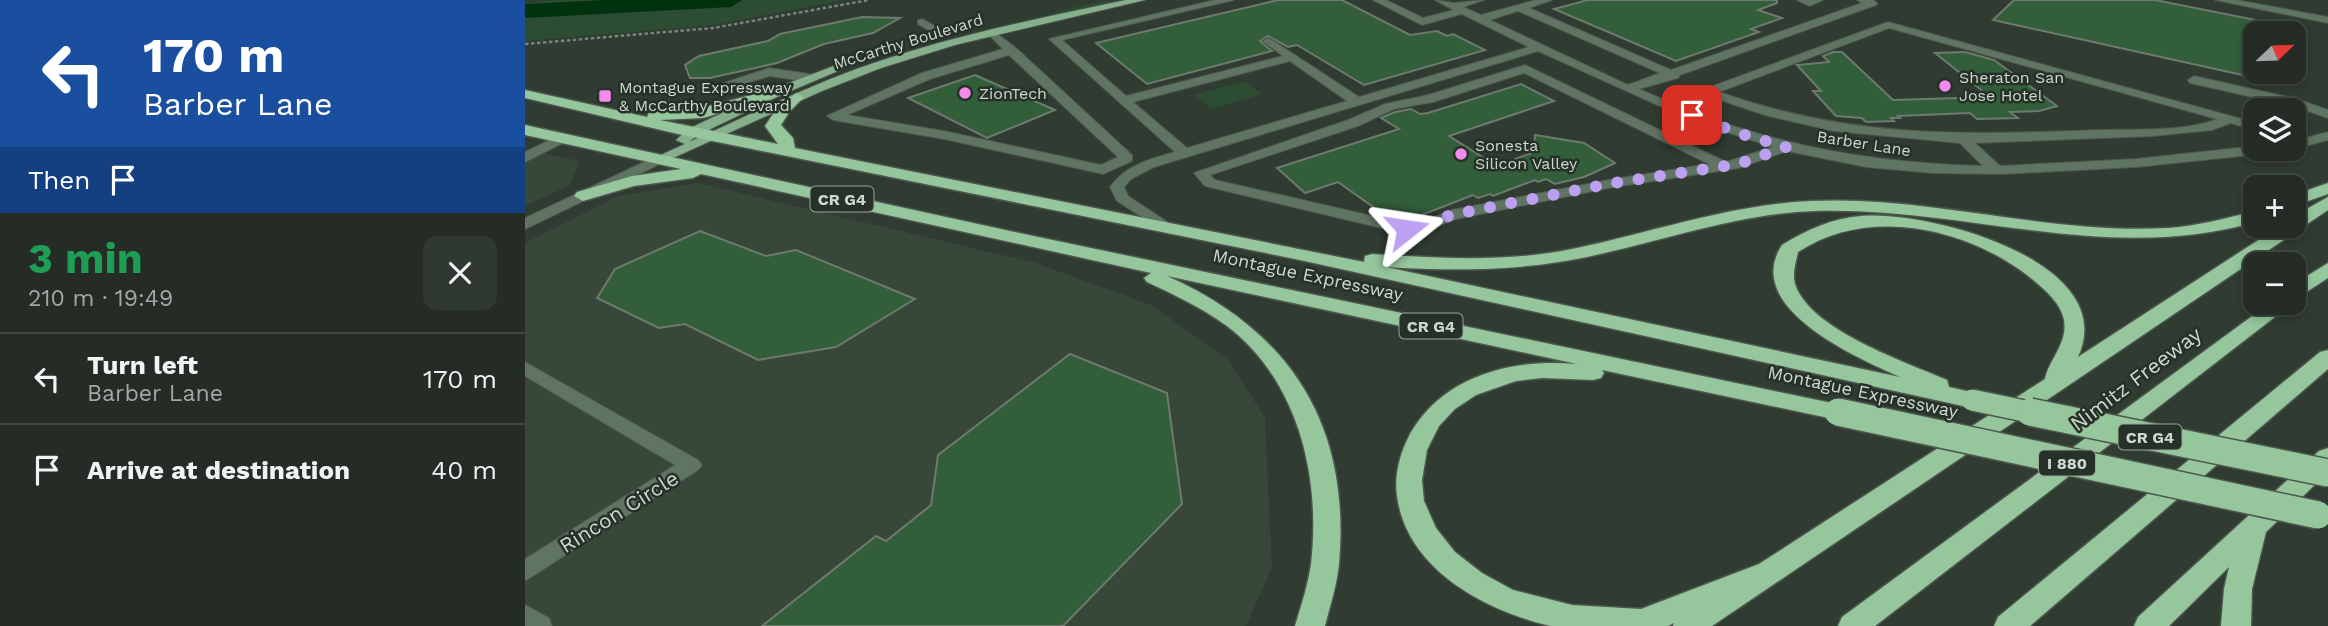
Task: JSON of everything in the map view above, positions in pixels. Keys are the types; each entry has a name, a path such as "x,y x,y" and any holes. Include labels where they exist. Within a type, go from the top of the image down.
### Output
{"highway":[{"path":"621,117 703,113 777,92"},
{"name":"Montague Expressway","path":"525,94 717,137 1885,372 1972,401 2328,473"},
{"path":"787,151 785,138 773,126 784,108 797,97"},
{"name":"Montague Expressway","path":"525,130 1024,240 2325,517"},
{"path":"583,196 632,181 678,173 723,172"},
{"path":"2306,196 2328,188"},
{"path":"2306,216 2328,202"},
{"path":"1300,254 1428,263 1531,261 1748,213 1822,206 1880,207 2125,234 2172,234 2211,229 2243,220"},
{"path":"1885,372 1804,312 1787,287 1784,271 1789,249 1812,233 1840,224 1873,220 1916,225 1960,235 2010,256 2054,287 2069,305 2076,321 2071,352 2052,383"},
{"path":"1688,626 2273,238"},
{"path":"1024,240 1178,287 1222,313 1262,346 1293,386 1314,434 1326,493 1325,564 1310,626"},
{"path":"2306,285 2328,269"},
{"name":"Nimitz Freeway","path":"1853,626 2267,315"},
{"path":"2009,626 2328,357"},
{"path":"1769,572 1643,622 1581,623 1519,609 1465,579 1433,548 1411,500 1411,458 1424,426 1450,398 1492,379 1535,370 1567,370 1838,412"},
{"path":"2149,626 2328,457"},
{"path":"2237,626 2238,589 2254,527"}],"main road":[{"name":"McCarthy Boulevard","path":"659,159 693,132 809,78 942,34 1091,0"},
{"name":"McCarthy Boulevard","path":"659,159 717,137 797,97 897,58 991,33 1140,0"}],"street":[{"path":"1054,39 1201,3 1229,0"},
{"path":"1378,0 1422,22 1452,6 1479,0"},
{"path":"1480,19 1547,0"},
{"path":"1802,0 1810,3 1818,0"},
{"path":"1630,88 1674,75 1872,3 1862,0"},
{"path":"2220,0 2328,20"},
{"name":"Barber Lane","path":"1452,6 1630,88 1735,132 1786,147 1886,166 1995,169 2172,160 2243,152"},
{"path":"1519,8 1674,75"},
{"path":"922,22 942,34"},
{"path":"1036,23 1185,154"},
{"path":"1671,106 1888,25 2243,123"},
{"path":"991,33 1127,158 1127,169 1117,187 1122,198 1167,228"},
{"path":"1269,41 1359,103"},
{"path":"1541,47 1408,94 1338,128 1201,173 1210,183 1407,229 1420,228 1451,215 1608,184 1723,166 1766,156 1786,147"},
{"path":"1011,50 926,76 833,116 944,135 1103,170 1127,169 1359,103 1408,94 1429,99 1525,69 1723,166"},
{"path":"1124,100 1291,57"},
{"path":"706,91 769,72 809,78"},
{"path":"2194,80 2297,103 2328,114"},
{"path":"1707,92 1748,108 1814,126 1876,135 1964,139 2153,132 2212,126 2231,119"},
{"path":"1318,115 1338,128"},
{"path":"2306,141 2328,136"},
{"path":"525,158 562,138"},
{"path":"1964,139 1995,169"},
{"path":"526,222 659,159"},
{"name":"Rincon Circle","path":"525,368 691,466 525,571"},
{"path":"525,615 540,626"}],"path":[{"path":"525,44 713,28 869,0"}],"shaded area":[{"path":"525,149 580,161 570,185 525,206"},
{"path":"698,183 1036,263 1151,305 1229,360 1265,418 1272,568 1246,626 525,626 525,243 618,196"}],"green space":[{"path":"553,0 845,0 714,25 525,41 525,3"},
{"path":"1122,0 892,57 998,26 1090,4"},
{"path":"1244,81 1262,94 1212,109 1194,95"},
{"path":"824,82 729,124 767,106"}],"building":[{"path":"1278,0 1342,0 1410,35 1437,31 1447,36 1453,34 1485,50 1364,85 1297,45 1288,47 1268,36 1260,41 1272,51 1147,84 1096,43"},
{"path":"1588,0 1777,0 1777,3 1758,10 1782,18 1751,29 1759,32 1676,61 1554,9"},
{"path":"2014,0 2155,0 2256,21 2243,21 2243,75 1993,20"},
{"path":"862,17 900,18 873,33 824,44 777,63 710,78 690,78 685,65 699,56 768,41 780,34"},
{"path":"1842,52 1893,100 1990,97 1935,53 1965,52 1994,60 2057,106 2039,111 2010,112 2018,118 1977,119 1970,113 1898,116 1900,118 1891,118 1894,121 1866,122 1862,118 1836,116 1813,91 1821,91 1797,65 1829,62 1823,56"},
{"path":"975,75 1055,110 987,138 908,98"},
{"path":"1521,84 1554,101 1449,136 1497,166 1534,152 1535,135 1584,143 1615,163 1584,177 1555,184 1546,179 1538,182 1535,180 1493,196 1490,194 1478,198 1473,195 1406,221 1386,216 1338,182 1305,193 1277,168 1399,129 1381,118 1395,112 1411,109 1420,114 1428,113"},
{"path":"700,231 766,256 796,250 915,299 836,347 758,360 685,324 659,328 597,298 615,269"},
{"path":"1070,354 1167,393 1182,504 1063,626 762,626 876,536 886,541 931,505 938,455"}],"waterway":[{"path":"525,11 731,0"}],"place":[{"name":"Sheraton San Jose Hotel","path":"1945,86"},
{"name":"ZionTech","path":"965,93"},
{"name":"Montague Expressway & McCarthy Boulevard","path":"605,96"},
{"name":"Sonesta Silicon Valley","path":"1461,154"}],"route":[{"path":"1407,229 1420,228 1451,215 1491,210 1608,184 1739,164 1786,147 1735,132 1692,115"}]}
